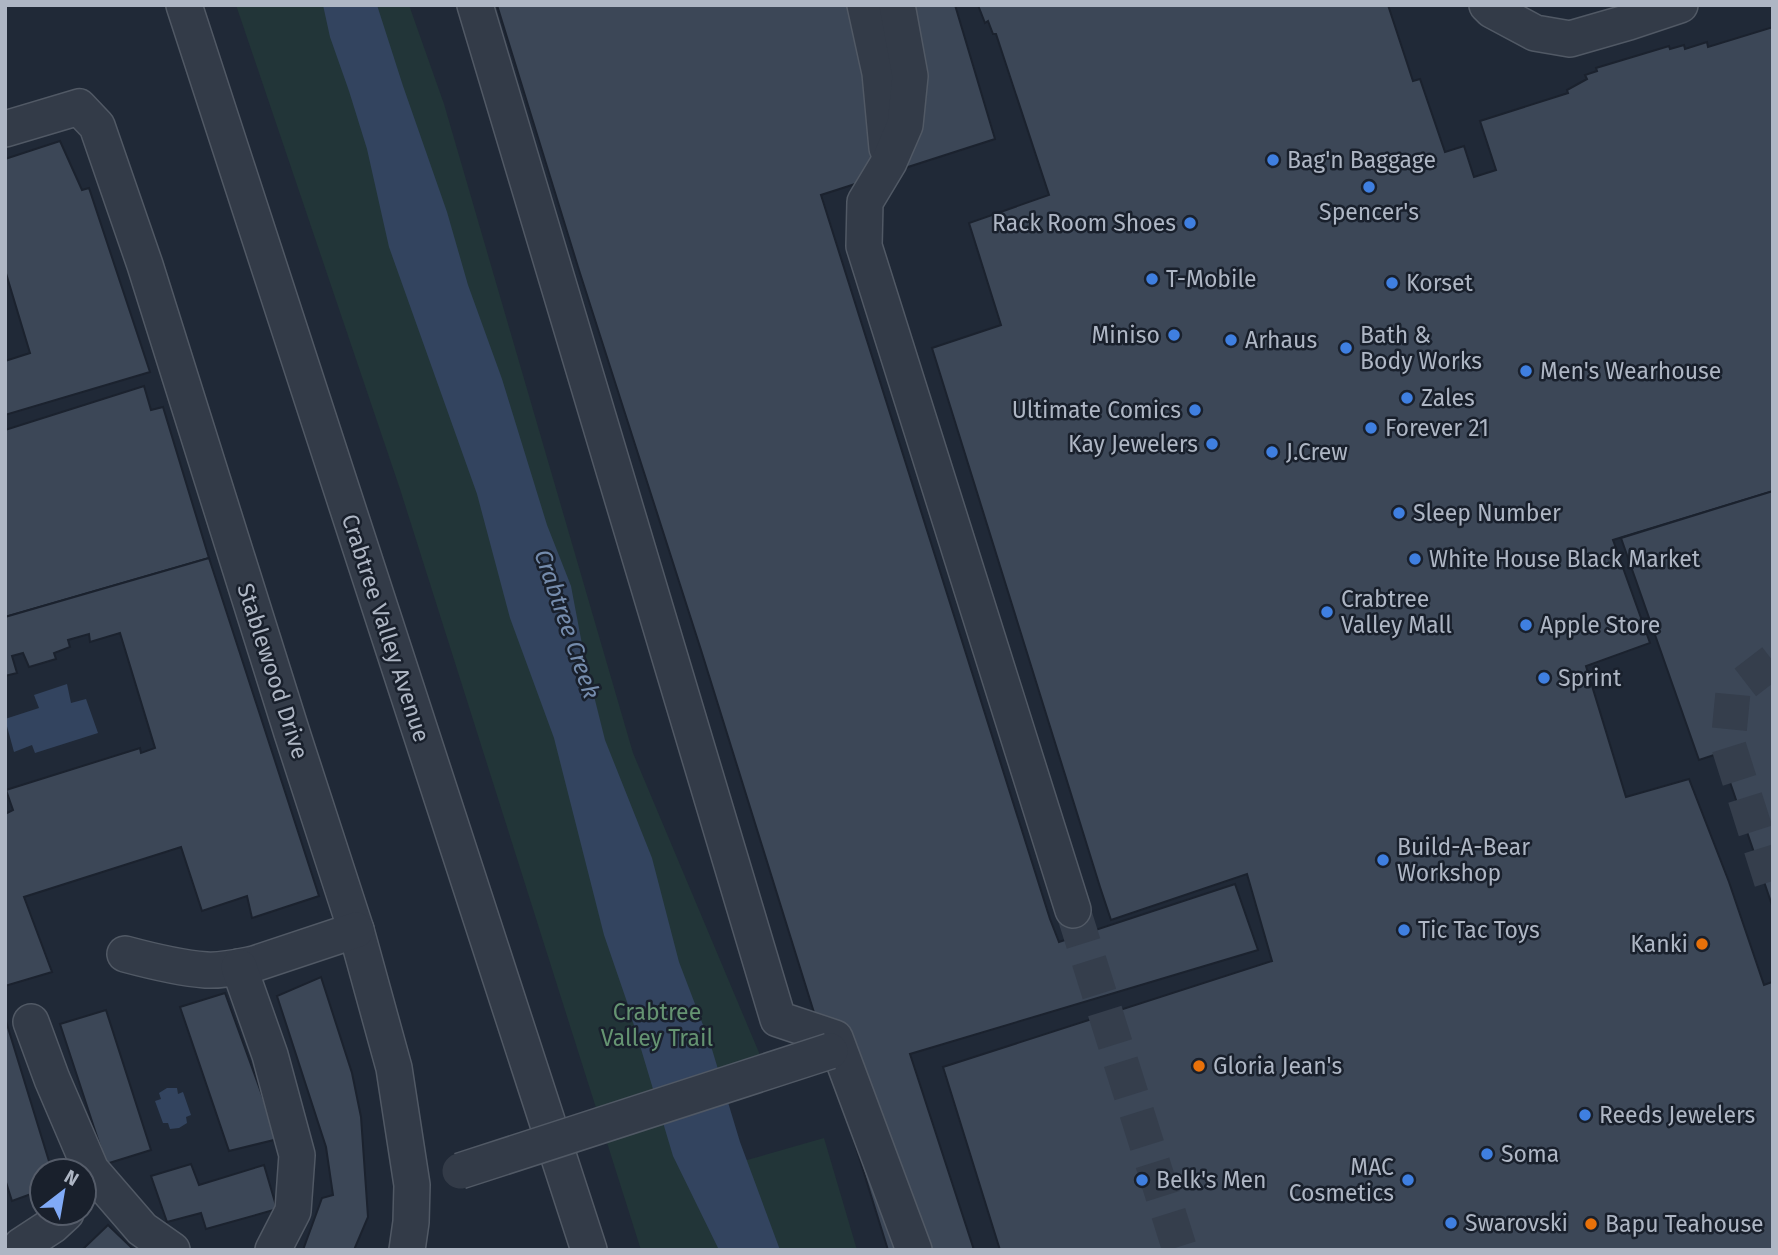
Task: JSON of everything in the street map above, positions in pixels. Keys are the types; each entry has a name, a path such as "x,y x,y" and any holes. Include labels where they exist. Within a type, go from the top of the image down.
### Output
{"street":[{"name":"Crabtree Valley Avenue","path":"184,5 589,1250"},
{"path":"475,5 778,1019 835,1038 914,1250"},
{"path":"865,5 880,73 889,162"},
{"path":"897,5 910,76 905,125 889,162 864,202 864,246 1073,910"},
{"path":"1487,5 1535,33 1570,39 1680,5"},
{"name":"Stablewood Drive","path":"5,129 79,107 97,126 145,265 194,465 292,733 356,930 394,1068 412,1185 407,1250"},
{"path":"125,954 207,970 239,967 356,930"},
{"path":"239,967 270,1055 298,1155 293,1211 272,1250"},
{"path":"31,1022 85,1157"},
{"path":"412,1185 830,1051"},
{"path":"98,1194 172,1250"},
{"path":"20,1247 50,1227"}],"green space":[{"name":"Crabtree Valley Trail","path":"236,5 409,5 444,104 633,753 768,1074 709,1091 740,1162 824,1138 857,1250 641,1250 400,489"}],"water":[{"name":"Crabtree Creek","path":"323,5 377,5 447,212 468,285 502,379 547,525 571,586 585,660 605,740 652,858 679,962 711,1046 740,1142 780,1250 719,1250 673,1156 604,935 554,738 510,618 477,494 389,247 367,149 330,37"},
{"path":"67,684 71,703 86,699 98,733 35,753 32,745 14,752 5,719 39,708 34,695"},
{"path":"167,1088 177,1088 178,1094 183,1092 191,1115 186,1117 187,1123 179,1128 170,1129 168,1123 163,1123 155,1101 161,1099 159,1093"}],"building":[{"path":"497,5 955,5 995,139 821,195 1050,919 1059,942 1235,884 1258,950 910,1054 974,1250 888,1250"},
{"name":"Crabtree Valley Mall","path":"978,5 1388,5 1413,81 1420,79 1445,152 1464,146 1474,177 1496,170 1480,121 1568,93 1567,90 1587,79 1585,75 1597,71 1596,68 1669,46 1670,49 1684,45 1685,49 1707,42 1708,47 1773,27 1773,491 1613,540 1650,643 1586,666 1626,797 1689,779 1729,882 1764,985 1772,982 1773,985 1773,1250 1000,1250 943,1067 1272,961 1247,874 1111,920 932,348 1001,325 969,223 1049,195 996,34 993,34 988,21 985,23"},
{"path":"60,141 82,190 89,188 150,372 5,415 5,361 30,353 5,270 5,159"},
{"path":"144,386 151,410 163,407 209,558 5,617 5,430"},
{"path":"1773,491 1773,908 1720,753 1699,760 1621,538"},
{"path":"209,558 319,896 252,918 247,896 202,911 181,847 24,897 52,972 5,986 5,814 13,810 6,790 140,748 141,753 155,748 120,633 90,642 89,634 68,640 70,647 54,653 56,659 29,667 23,653 12,656 17,673 5,676 5,617"},
{"path":"321,977 352,1073 361,1117 368,1217 354,1250 303,1250 322,1198 333,1195 326,1147 277,996"},
{"path":"225,993 278,1139 229,1151 180,1007"},
{"path":"106,1010 151,1150 106,1164 60,1024"},
{"path":"5,1018 48,1157 28,1157 28,1195 12,1201 5,1179"},
{"path":"191,1164 199,1185 264,1165 277,1209 206,1229 201,1213 167,1222 151,1176"},
{"path":"108,1225 134,1250 82,1250"}],"tunnel":[{"path":"1773,661 1733,692 1728,744 1773,886"},
{"path":"1073,910 1180,1250"}],"place":[{"name":"Bag'n Baggage","path":"1273,160"},
{"name":"Spencer's","path":"1369,187"},
{"name":"Rack Room Shoes","path":"1190,223"},
{"name":"T-Mobile","path":"1152,279"},
{"name":"Korset","path":"1392,283"},
{"name":"Miniso","path":"1174,335"},
{"name":"Arhaus","path":"1231,340"},
{"name":"Bath & Body Works","path":"1346,348"},
{"name":"Men's Wearhouse","path":"1526,371"},
{"name":"Zales","path":"1407,398"},
{"name":"Ultimate Comics","path":"1195,410"},
{"name":"Forever 21","path":"1371,428"},
{"name":"Kay Jewelers","path":"1212,444"},
{"name":"J.Crew","path":"1272,452"},
{"name":"Sleep Number","path":"1399,513"},
{"name":"White House Black Market","path":"1415,559"},
{"name":"Crabtree Valley Mall","path":"1327,612"},
{"name":"Apple Store","path":"1526,625"},
{"name":"Sprint","path":"1544,678"},
{"name":"Build-A-Bear Workshop","path":"1383,860"},
{"name":"Tic Tac Toys","path":"1404,930"},
{"name":"Kanki","path":"1702,944"},
{"name":"Gloria Jean's","path":"1199,1066"},
{"name":"Reeds Jewelers","path":"1585,1115"},
{"name":"Soma","path":"1487,1154"},
{"name":"Belk's Men","path":"1142,1180"},
{"name":"MAC Cosmetics","path":"1408,1180"},
{"name":"Swarovski","path":"1451,1223"},
{"name":"Bapu Teahouse","path":"1591,1224"}]}
